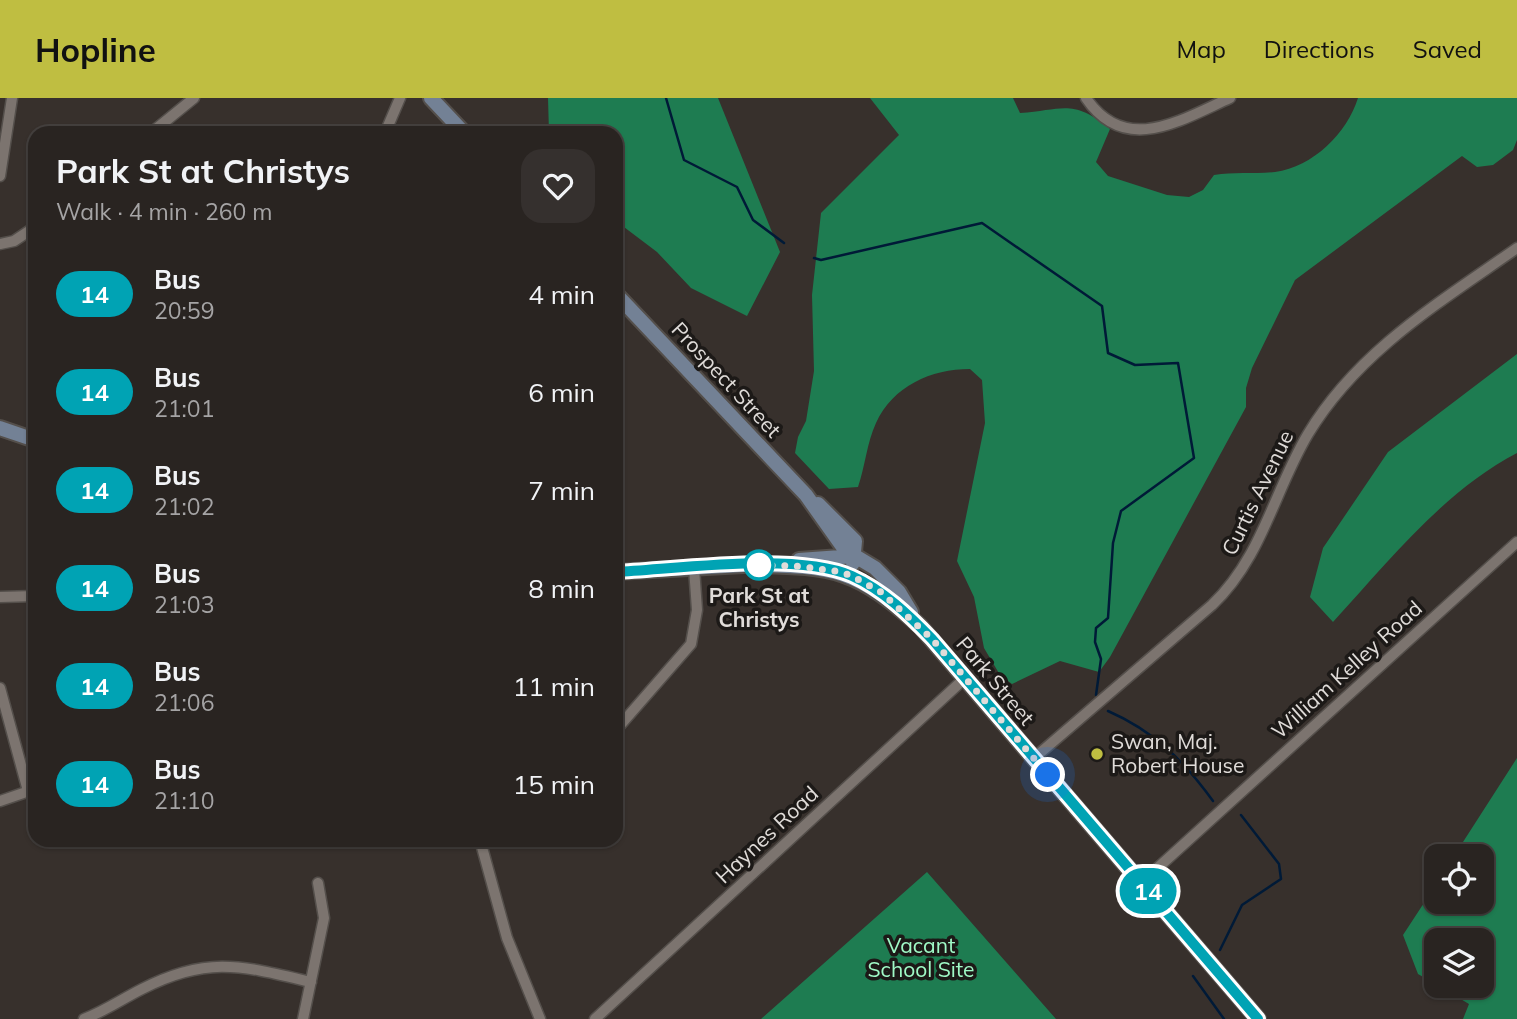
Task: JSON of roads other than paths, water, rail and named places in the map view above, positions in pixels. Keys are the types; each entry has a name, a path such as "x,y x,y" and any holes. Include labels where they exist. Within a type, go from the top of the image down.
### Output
{"main road":[{"path":"431,98 457,126"},
{"name":"Prospect Street","path":"623,301 806,495 842,525 855,541 844,552 832,538 826,524 806,495"},
{"path":"0,428 28,438"},
{"path":"844,552 850,575"},
{"name":"Park Street","path":"816,559 844,552"},
{"name":"Park Street","path":"623,572 753,565 816,559 844,552 870,564 899,592 920,626 964,679 1258,1019"},
{"name":"Park Street","path":"753,565 796,566 850,575 881,592 920,626"}],"street":[{"path":"0,176 12,98"},
{"path":"160,126 194,98"},
{"path":"388,126 400,98"},
{"path":"1086,98 1111,121 1144,130 1167,126 1230,98"},
{"path":"0,244 14,241 28,231"},
{"name":"Curtis Avenue","path":"1033,759 1229,588 1262,535 1309,432 1359,368 1401,330 1517,248"},
{"name":"William Kelley Road","path":"1141,883 1517,542"},
{"path":"623,722 691,644 697,610 694,569"},
{"path":"0,597 28,596"},
{"name":"Haynes Road","path":"595,1019 964,679"},
{"path":"0,688 28,777"},
{"path":"0,801 28,791"},
{"path":"482,847 507,938 540,1019"},
{"path":"303,1019 324,918 318,883"},
{"path":"84,1019 154,983 206,966 236,966 311,982"}],"waterway":[{"path":"666,98 684,160 737,187 753,220 784,243"},
{"path":"814,258 821,260 982,223 1102,306 1108,353 1135,365 1178,363 1194,458 1121,511 1113,543 1108,618 1096,628 1095,642 1101,659 1096,695"},
{"path":"1108,711 1140,728 1167,748 1213,801"},
{"path":"1220,950 1242,905 1281,879 1279,864 1241,815"},
{"path":"1193,976 1224,1019"}],"place":[{"name":"Park St at Christys","path":"759,565"},
{"name":"Swan, Maj. Robert House","path":"1097,754"}],"park label":[{"name":"Vacant School Site","path":"921,958"}]}
